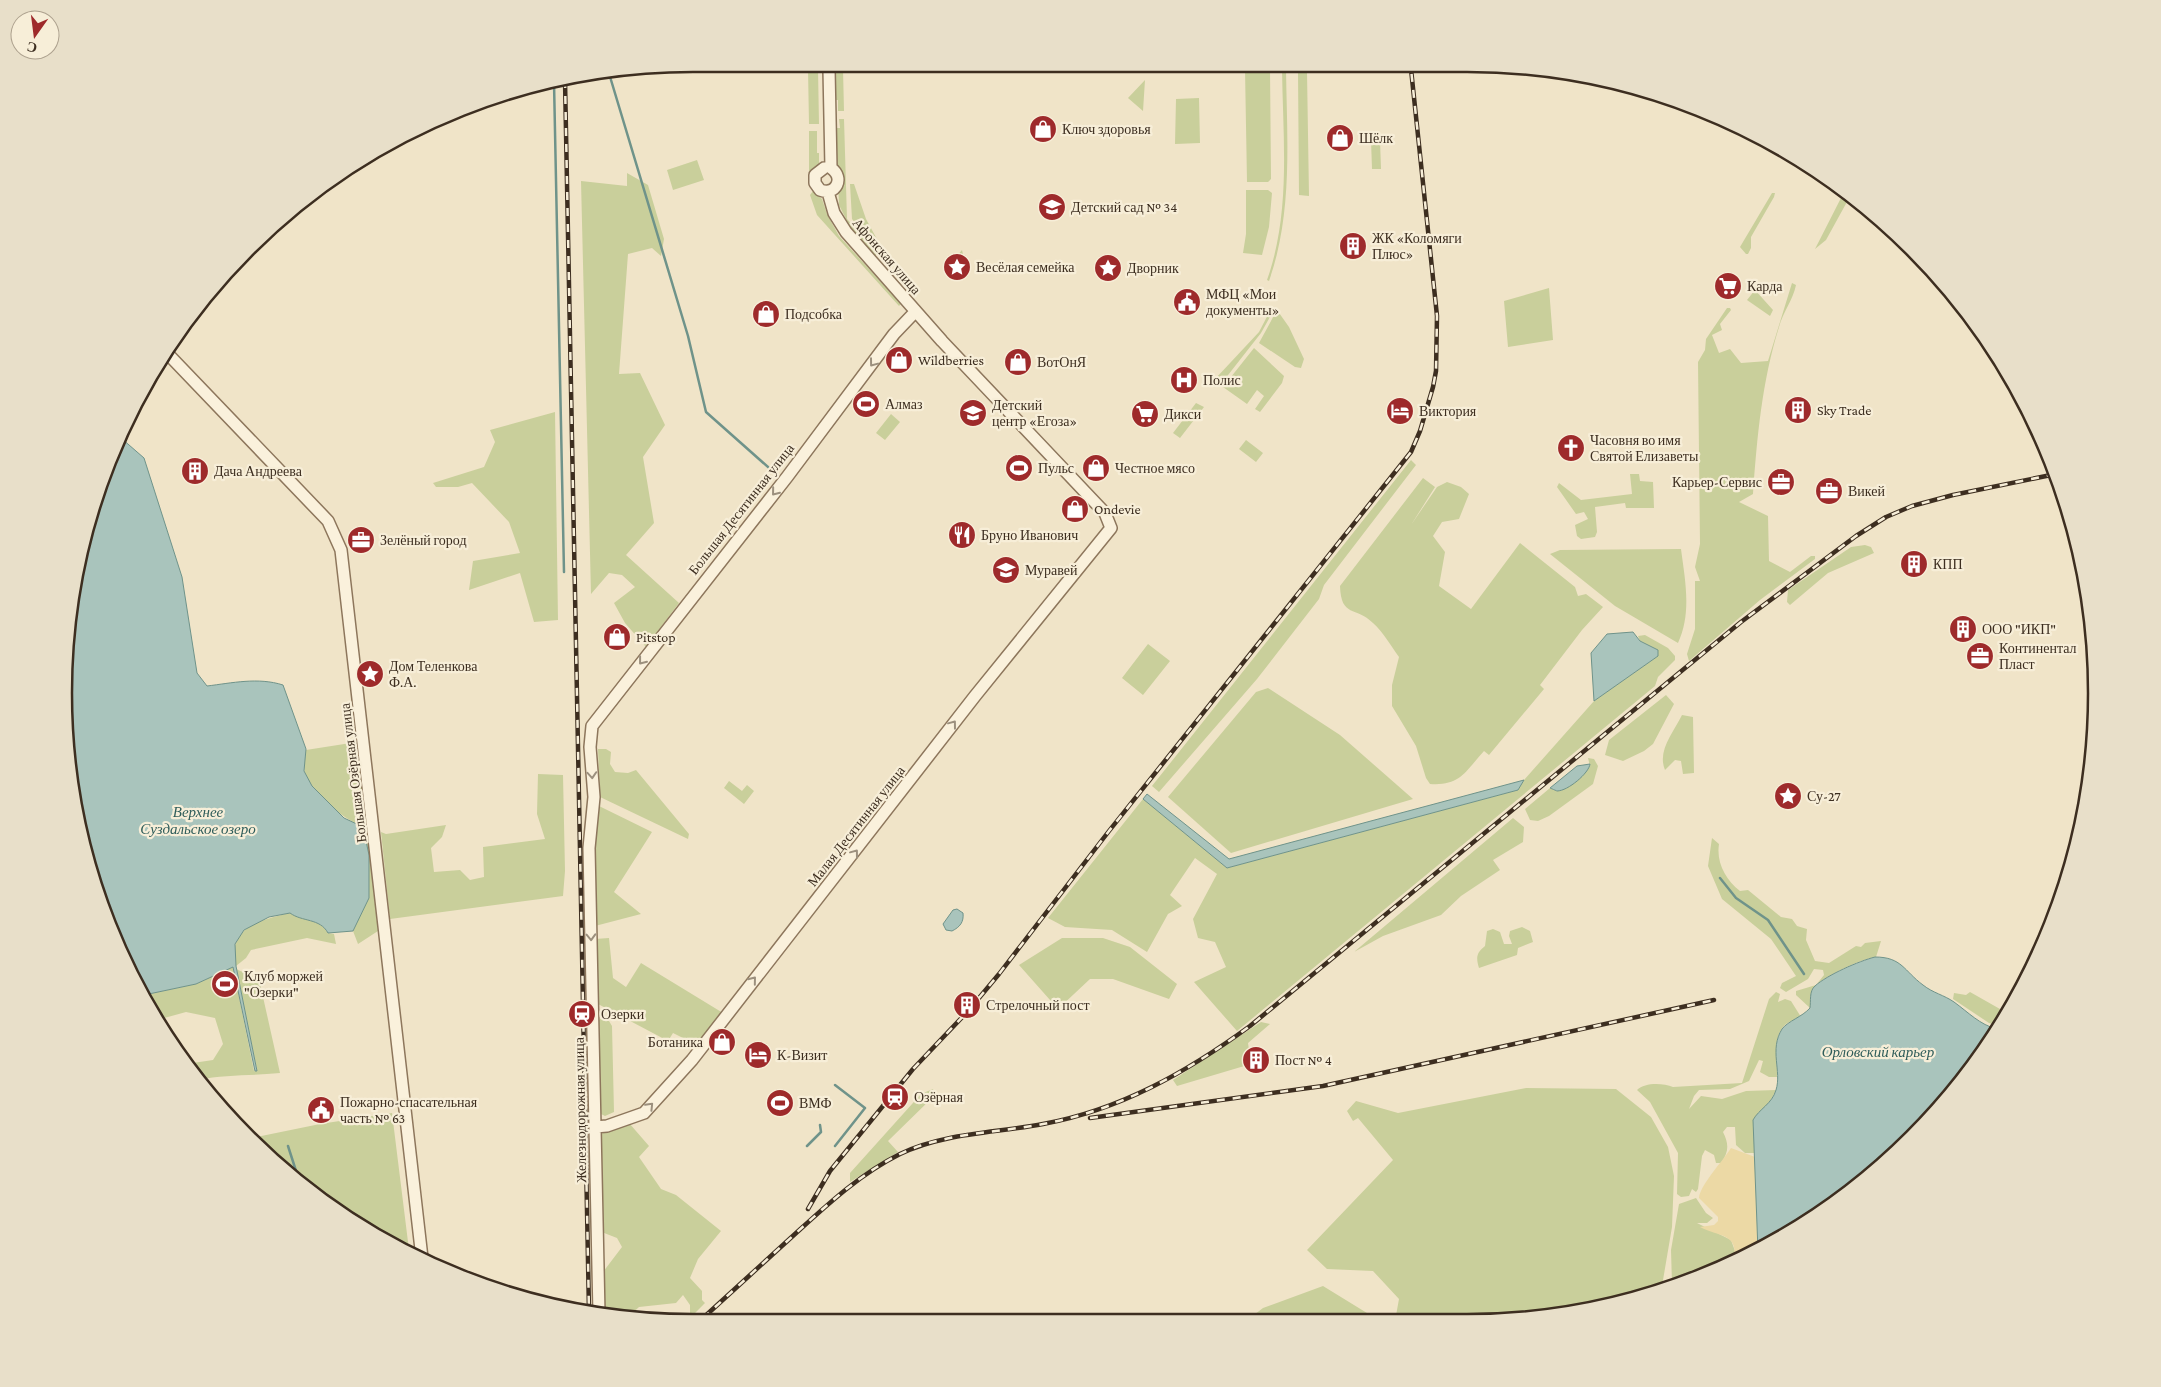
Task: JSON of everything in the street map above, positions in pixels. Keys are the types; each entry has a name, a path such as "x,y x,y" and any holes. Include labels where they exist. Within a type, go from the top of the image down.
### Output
{"street":[{"name":"Афонская улица","path":"822,72 828,168"},
{"name":"Афонская улица","path":"828,168 829,72"},
{"name":"Афонская улица","path":"828,168 837,173 838,181 835,188 828,192 820,190 815,183 815,175 828,168"},
{"name":"Афонская улица","path":"828,192 838,222 915,312 1105,513"},
{"name":"Большая Десятинная улица","path":"592,726 787,477 894,334 915,312"},
{"name":"Большая Озёрная улица","path":"171,358 328,521 341,550 421,1251"},
{"name":"Малая Десятинная улица","path":"599,1131 644,1113 692,1060 975,696 1111,528 1105,513"},
{"name":"Железнодорожная улица","path":"592,726 590,747 594,797 589,848 599,1131 599,1307"}],"green space":[{"path":"808,72 818,72 819,124 809,124"},
{"path":"835,72 843,72 844,111 838,111 838,100 835,100"},
{"path":"1245,72 1270,72 1271,179 1268,182 1247,182"},
{"path":"1282,72 1286,72 1287,176 1285,203 1277,255 1269,281 1267,280 1275,254 1283,202"},
{"path":"1298,72 1307,72 1309,196 1299,195"},
{"path":"1145,80 1143,111 1128,98"},
{"path":"1199,98 1200,143 1175,144 1176,99"},
{"path":"839,119 844,119 847,219 877,253 875,257 850,227 839,205 836,128 840,128"},
{"path":"809,131 817,131 819,164 812,171 809,178"},
{"path":"1371,140 1380,140 1381,169 1372,169"},
{"path":"697,160 704,180 673,190 667,170"},
{"path":"627,173 648,185 664,239 661,256 652,248 628,254 619,374 640,373 665,425 643,457 654,523 626,555 679,603 646,647 625,623 614,603 635,587 622,575 609,573 591,594 581,181 627,186"},
{"path":"850,184 854,184 866,219 890,263 852,219"},
{"path":"1246,190 1268,190 1272,193 1269,227 1262,255 1243,253 1246,234"},
{"path":"813,191 822,199 827,214 839,236 901,304 899,306 817,215 810,195"},
{"path":"1772,193 1775,193 1774,197 1751,237 1751,248 1748,254 1746,254 1740,247"},
{"path":"1841,198 1847,202 1826,240 1815,249"},
{"path":"962,250 968,277 948,276 946,269"},
{"path":"1792,283 1796,285 1795,290 1779,327 1764,389 1753,494 1739,502 1768,516 1769,561 1790,572 1811,556 1815,556 1815,559 1760,600 1689,661 1687,654 1695,629 1695,581 1700,581 1695,567 1700,544 1698,362 1705,350 1706,339 1727,308 1731,310 1720,324 1722,330 1712,335 1719,353 1730,349 1741,363 1768,361"},
{"path":"1549,288 1553,340 1508,347 1504,301"},
{"path":"1755,290 1773,310 1770,316 1747,300"},
{"path":"1275,308 1261,333 1221,384 1216,378 1259,332 1271,309"},
{"path":"1277,310 1289,327 1304,359 1301,368 1295,367 1259,343"},
{"path":"1254,348 1284,376 1282,383 1260,412 1255,409 1264,396 1257,390 1247,404 1223,387"},
{"path":"1196,403 1204,407 1180,438 1173,433"},
{"path":"555,412 558,620 534,622 520,573 469,590 473,561 520,553 509,522 472,483 458,487 436,487 433,483 484,467 495,442 490,430"},
{"path":"891,414 900,422 885,440 876,433"},
{"path":"1246,440 1263,453 1256,462 1239,449"},
{"path":"1411,460 1416,465 1324,585 1319,599 1257,679 1159,792 1152,786"},
{"path":"1630,474 1639,474 1640,481 1653,482 1654,508 1626,508 1625,503 1595,507 1597,532 1595,537 1581,539 1577,536 1575,525 1588,519 1584,512 1576,514 1557,487 1559,483 1581,500 1632,494"},
{"path":"1423,478 1435,487 1411,525 1437,487 1447,482 1461,487 1469,494 1459,519 1442,522 1433,536 1445,552 1439,586 1471,609 1520,543 1575,587 1578,596 1586,594 1603,607 1582,630 1540,685 1544,689 1489,755 1484,751 1461,776 1448,783 1440,784 1430,784 1426,778 1416,746 1392,706 1392,685 1399,657 1373,623 1346,607 1341,596 1340,586"},
{"path":"1865,545 1871,547 1874,553 1828,573 1790,605 1787,602 1788,590 1851,547"},
{"path":"1681,549 1686,584 1686,608 1685,620 1678,643 1615,606 1550,554 1560,550"},
{"path":"1645,635 1668,648 1675,656 1675,660 1658,677 1655,686 1237,1031 1194,982 1226,967 1215,942 1198,938 1193,919 1217,874 1195,858 1170,895 1182,906 1168,914 1147,952 1112,930 1065,927 1048,918 1143,799 1227,868 1518,790 1524,780 1594,701 1658,656 1658,650 1640,641 1638,636"},
{"path":"1148,644 1170,661 1143,695 1122,678"},
{"path":"1268,688 1340,735 1413,799 1231,853 1168,797 1256,692"},
{"path":"1666,695 1674,704 1653,744 1644,751 1623,761 1605,755 1609,740"},
{"path":"1682,715 1693,717 1694,773 1683,774 1681,761 1675,760 1665,770 1663,763 1664,749"},
{"path":"357,742 378,931 358,944 353,931 369,897 362,827 337,811 314,790 304,767 306,750"},
{"path":"598,749 606,749 611,752 610,764 615,772 628,773 636,770 689,834 688,839 600,797"},
{"path":"1588,758 1594,759 1598,766 1593,784 1549,816 1538,821 1530,820 1525,809 1550,788 1557,791 1590,766"},
{"path":"538,774 563,775 565,871 563,896 390,919 381,832 386,834 446,825 442,837 431,848 434,872 460,870 470,880 484,877 483,847 545,839 537,814"},
{"path":"729,781 742,791 747,785 754,791 744,804 724,788"},
{"path":"599,806 652,832 614,892 641,914 595,926 594,852"},
{"path":"1513,818 1524,827 1523,842 1493,860 1500,870 1461,896 1441,915 1383,936 1354,952"},
{"path":"1712,838 1719,844 1719,858 1730,882 1740,891 1748,890 1781,917 1792,919 1797,926 1807,929 1806,940 1815,961 1829,963 1856,946 1861,947 1865,943 1881,941 1876,957 1844,968 1816,985 1824,975 1823,970 1814,969 1808,979 1786,992 1780,988 1782,983 1796,976 1771,939 1722,899 1708,866"},
{"path":"291,912 316,922 325,928 328,933 334,934 336,944 307,938 251,950 246,958 236,966 235,946 238,938 244,931 258,922"},
{"path":"1522,927 1530,931 1533,942 1518,948 1517,955 1479,968 1478,956 1485,946 1487,931 1493,929 1500,932 1504,944 1512,944 1509,936 1510,931"},
{"path":"609,938 613,978 626,987 641,963 723,1013 697,1045 673,1033 668,1041 598,1004 595,939"},
{"path":"1062,938 1103,938 1130,947 1177,984 1169,999 1113,979 1090,979 1058,1009 1019,965"},
{"path":"233,967 254,1071 257,1070 236,969 259,979 280,1073 207,1079 194,1063 213,1060 223,1044 215,1018 186,1012 164,1018 151,994 196,984"},
{"path":"1816,985 1811,993 1810,1008 1796,995 1796,991"},
{"path":"1776,992 1780,994 1778,1002 1785,999 1791,1001 1801,1017 1786,1024 1778,1036 1776,1049 1777,1077 1769,1077 1760,1072 1763,1061 1759,1060 1749,1081 1730,1089 1699,1090 1694,1096 1689,1109 1701,1096 1722,1099 1746,1091 1776,1090 1753,1126 1755,1134 1754,1153 1745,1153 1736,1145 1735,1127 1727,1127 1723,1132 1727,1148 1724,1159 1721,1163 1716,1163 1714,1155 1705,1150 1702,1156 1698,1189 1696,1192 1692,1189 1689,1196 1681,1197 1677,1194 1678,1153 1650,1102 1637,1090 1640,1087 1654,1084 1673,1087 1742,1083 1769,999"},
{"path":"1970,992 2001,1010 1993,1024 1953,999 1954,993 1966,995"},
{"path":"602,1018 609,1021 612,1026 614,1112 605,1116 601,1114 599,1020"},
{"path":"1261,1022 1270,1024 1248,1043 1251,1064 1177,1086 1173,1080"},
{"path":"1526,1088 1616,1089 1651,1117 1668,1147 1674,1176 1672,1227 1662,1283 1589,1303 1549,1309 1508,1313 1396,1314 1399,1299 1373,1271 1327,1269 1307,1250 1393,1160 1358,1118 1353,1121 1347,1111 1356,1101 1398,1113"},
{"path":"933,1089 934,1096 888,1141 898,1152 850,1182 850,1173 921,1094"},
{"path":"392,1113 408,1244 348,1210 315,1186 258,1137 320,1124"},
{"path":"629,1123 649,1146 639,1157 661,1189 676,1195 721,1231 698,1259 690,1278 702,1291 702,1300 705,1303 694,1314 690,1314 690,1305 683,1295 676,1303 639,1307 634,1311 603,1308 603,1272 622,1247 617,1238 599,1231 598,1141 601,1134"},
{"path":"1696,1198 1706,1213 1713,1218 1707,1223 1697,1223 1731,1240 1736,1253 1672,1280 1671,1250 1679,1204"},
{"path":"1323,1286 1369,1314 1255,1314 1263,1308"}],"sand":[{"path":"1731,1148 1755,1157 1758,1242 1735,1253 1731,1241 1700,1227 1714,1225 1718,1221 1718,1217 1699,1198 1707,1180"}],"water":[{"name":"Верхнее Суздальское озеро","path":"126,443 144,458 182,577 197,673 207,686 255,681 283,685 306,749 304,771 312,786 344,818 363,827 369,855 369,898 353,931 328,933 325,928 316,922 290,913 269,917 244,930 235,944 236,966 257,1071 255,1071 233,967 196,984 151,994 120,931 105,893 84,815 78,775 72,694 78,612 84,572 105,494"},
{"path":"1633,632 1640,641 1658,650 1658,656 1594,701 1591,653 1607,634"},
{"path":"1590,764 1586,772 1567,788 1557,791 1550,788 1577,766"},
{"path":"1524,780 1518,790 1227,868 1143,799 1147,794 1229,859"},
{"path":"957,909 963,913 961,924 952,931 946,930 943,924 953,910"},
{"name":"Орловский карьер","path":"1875,957 1891,959 1927,988 1954,1002 1991,1027 1960,1072 1907,1133 1846,1186 1813,1210 1758,1242 1753,1120 1769,1103 1776,1090 1778,1075 1776,1045 1778,1037 1785,1026 1810,1008 1811,993 1815,986 1827,977"}],"waterway":[{"path":"610,78 688,336 706,412 777,475"},
{"path":"554,89 564,572"},
{"path":"1720,878 1736,898 1768,920 1804,974"},
{"path":"835,1085 865,1108 835,1146"},
{"path":"807,1146 821,1132 820,1125"},
{"path":"288,1146 296,1170"}],"railway":[{"path":"808,1209 830,1171 913,1069 969,1010 999,974 1109,831 1411,452 1420,431 1433,387 1436,371 1437,316 1411,72"},
{"path":"565,86 589,1306"},
{"path":"707,1314 832,1201 871,1171 900,1154 934,1142 970,1134 1043,1124 1099,1109 1152,1087 1177,1074 1226,1043 1250,1026 1741,622 1856,536 1886,517 1912,506 1953,495 2049,475"},
{"path":"1090,1118 1323,1086 1714,1000"}],"place":[{"name":"Ключ здоровья","path":"1043,129"},
{"name":"Шёлк","path":"1340,138"},
{"name":"Детский сад № 34","path":"1052,207"},
{"name":"ЖК «Коломяги Плюс»","path":"1353,246"},
{"name":"Весёлая семейка","path":"957,267"},
{"name":"Дворник","path":"1108,268"},
{"name":"Карда","path":"1728,286"},
{"name":"МФЦ «Мои документы»","path":"1187,302"},
{"name":"Подсобка","path":"766,314"},
{"name":"Wildberries","path":"899,360"},
{"name":"ВотОнЯ","path":"1018,362"},
{"name":"Полис","path":"1184,380"},
{"name":"Алмаз","path":"866,404"},
{"name":"Sky Trade","path":"1798,410"},
{"name":"Виктория","path":"1400,411"},
{"name":"Детский центр «Егоза»","path":"973,413"},
{"name":"Дикси","path":"1145,414"},
{"name":"Часовня во имя Святой Елизаветы","path":"1571,448"},
{"name":"Пульс","path":"1019,468"},
{"name":"Честное мясо","path":"1096,468"},
{"name":"Дача Андреева","path":"195,471"},
{"name":"Карьер-Сервис","path":"1781,482"},
{"name":"Викей","path":"1829,491"},
{"name":"Ondevie","path":"1075,509"},
{"name":"Бруно Иванович","path":"962,535"},
{"name":"Зелёный город","path":"361,540"},
{"name":"КПП","path":"1914,564"},
{"name":"Муравей","path":"1006,570"},
{"name":"ООО \"ИКП\"","path":"1963,629"},
{"name":"Pitstop","path":"617,637"},
{"name":"Континентал Пласт","path":"1980,656"},
{"name":"Дом Теленкова Ф.А.","path":"370,674"},
{"name":"Су-27","path":"1788,796"},
{"name":"Клуб моржей \"Озерки\"","path":"225,984"},
{"name":"Стрелочный пост","path":"967,1005"},
{"name":"Озерки","path":"582,1014"},
{"name":"Ботаника","path":"722,1042"},
{"name":"К-Визит","path":"758,1055"},
{"name":"Пост № 4","path":"1256,1060"},
{"name":"Озёрная","path":"895,1097"},
{"name":"ВМФ","path":"780,1103"},
{"name":"Пожарно-спасательная часть № 63","path":"321,1110"}]}
